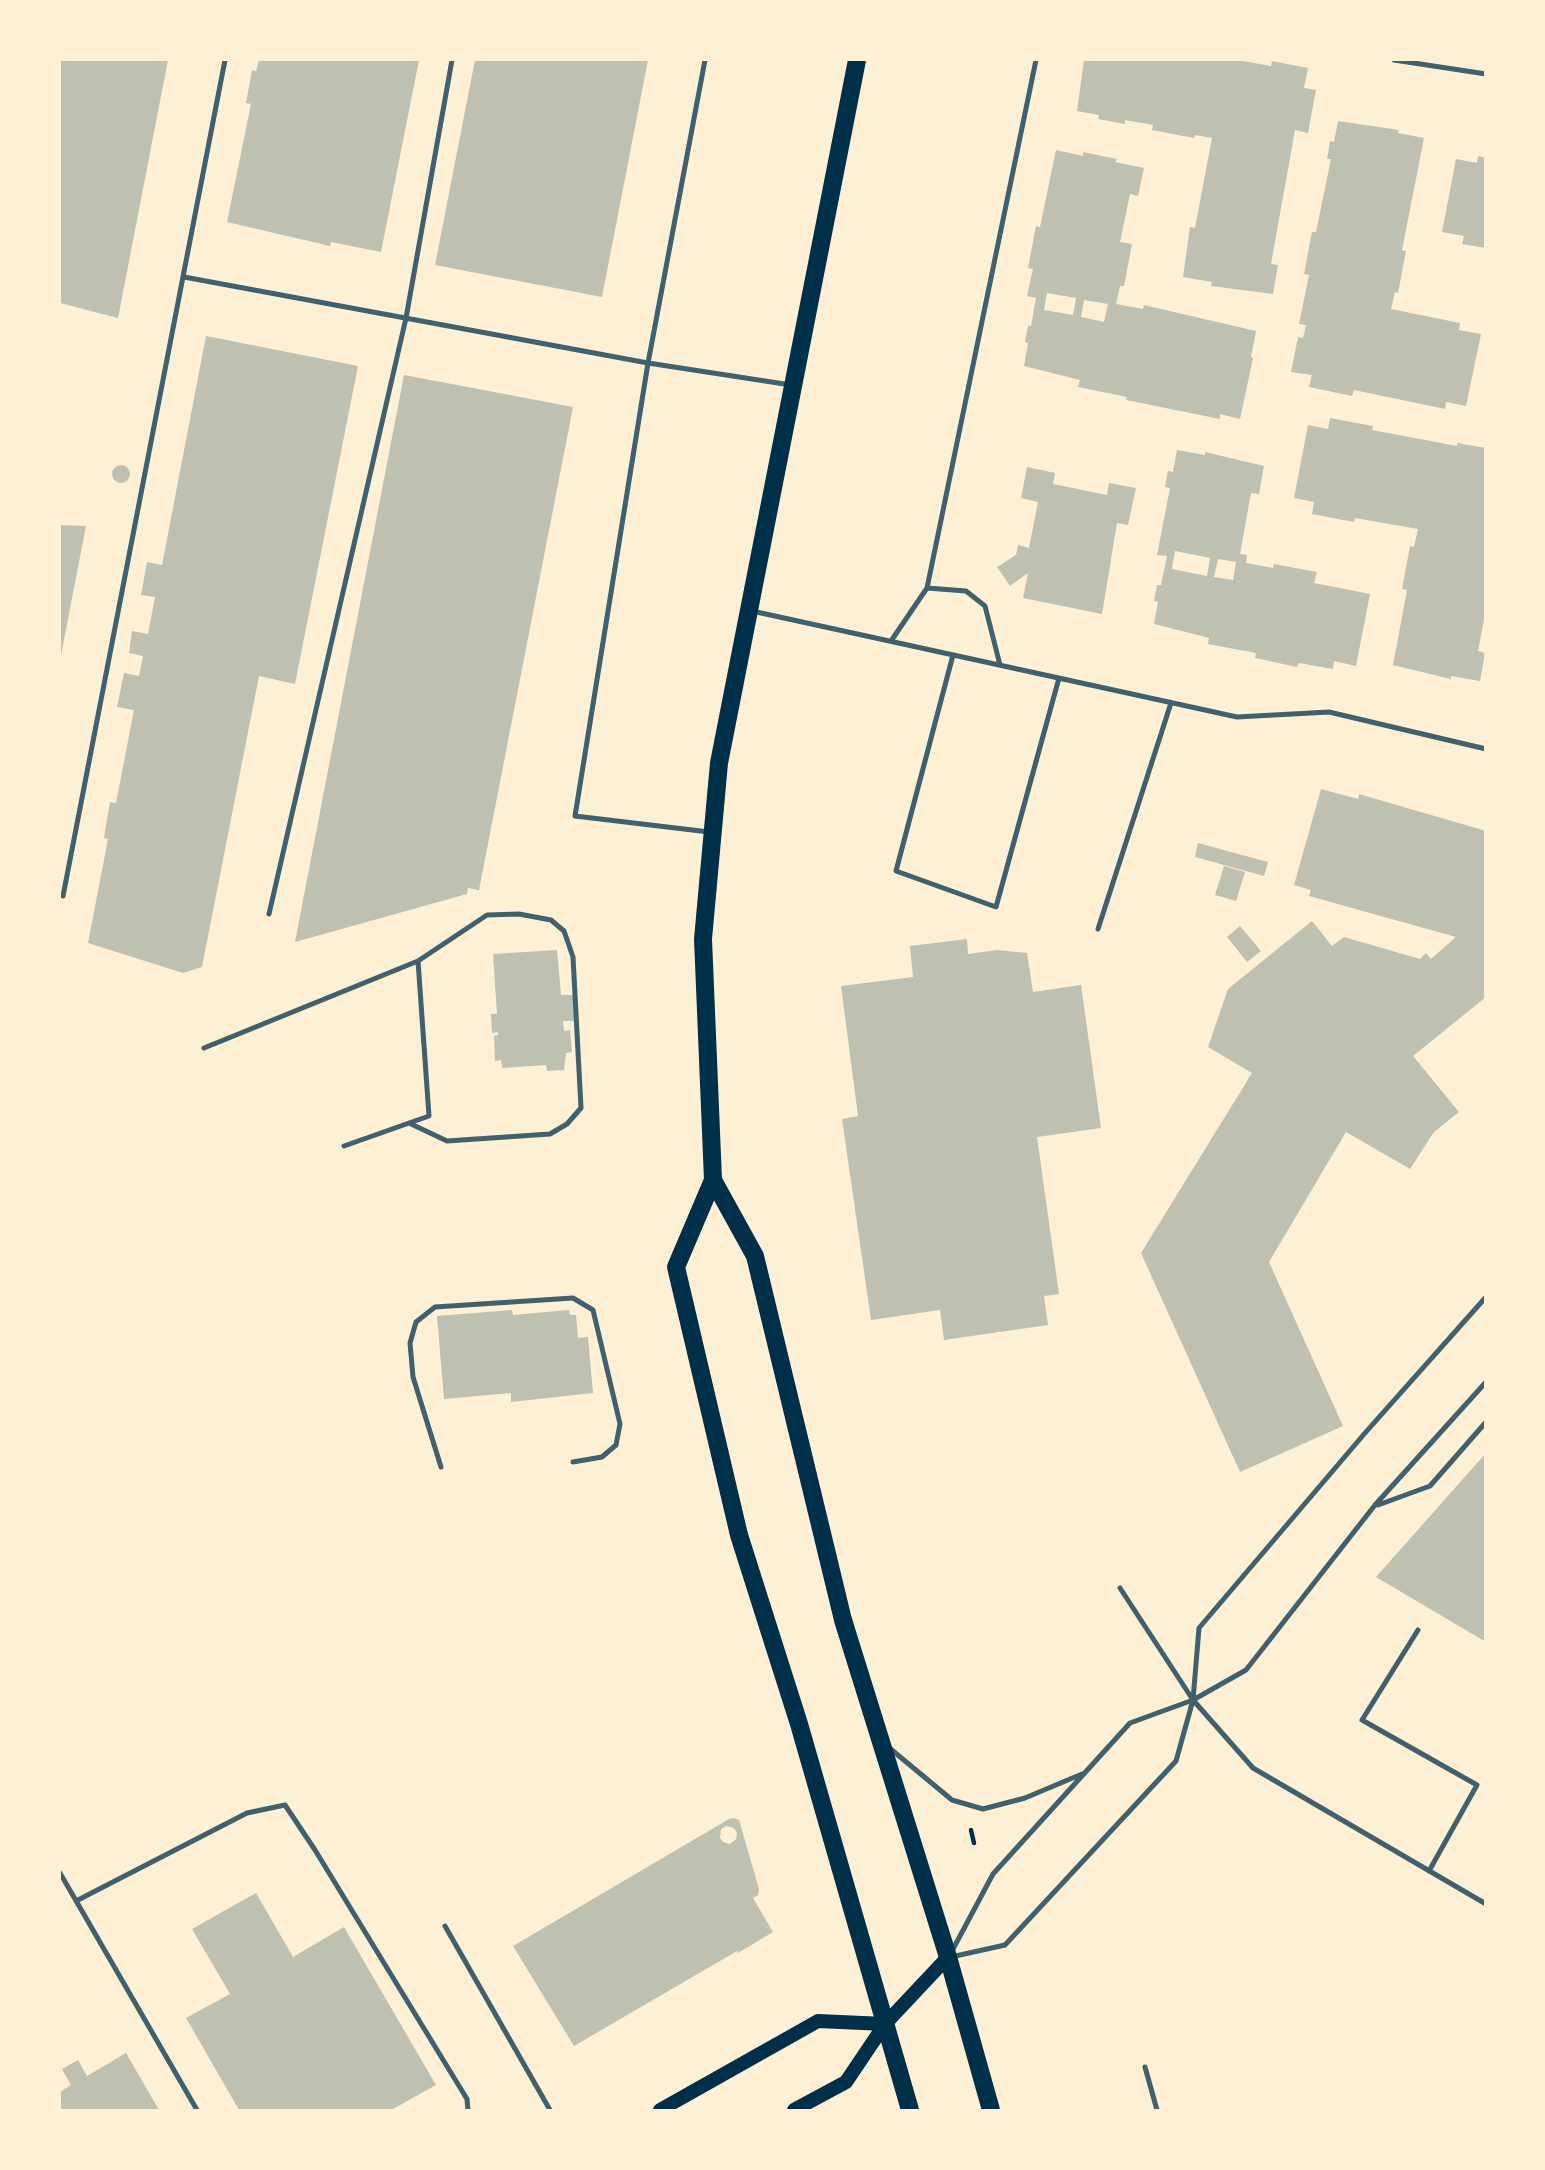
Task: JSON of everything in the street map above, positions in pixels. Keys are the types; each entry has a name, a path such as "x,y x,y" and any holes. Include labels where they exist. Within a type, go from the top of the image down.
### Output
{"main road":[{"path":"857,60 719,764 703,939 713,1180 676,1267 739,1535 799,1724 910,2110"},
{"path":"713,1180 755,1256 842,1620 948,1957 991,2110"},
{"path":"794,2110 846,2082 885,2024 948,1957"},
{"path":"660,2110 818,2021 885,2024"}],"lane":[{"path":"63,896 225,60"},
{"path":"269,914 406,318 452,60"},
{"path":"705,60 648,363 575,816 712,832"},
{"path":"891,641 927,588 1036,60"},
{"path":"1394,60 1486,74"},
{"path":"184,277 648,363 793,386"},
{"path":"927,588 966,591 985,606 1000,665"},
{"path":"749,610 1237,717 1329,712 1486,749"},
{"path":"953,655 896,870 996,907 1059,678"},
{"path":"1097,929 1171,703"},
{"path":"204,1048 418,961 487,915 519,914 551,919 564,931 573,957 581,1108 567,1124 550,1133 447,1141 409,1123"},
{"path":"344,1146 429,1116 418,961"},
{"path":"948,1957 1005,1945 1176,1761 1193,1700 1199,1628 1486,1297"},
{"path":"441,1467 413,1377 410,1343 416,1322 435,1307 573,1298 593,1310 621,1424 616,1445 602,1457 573,1461"},
{"path":"948,1957 993,1874 1130,1723 1193,1700 1245,1670 1375,1506 1486,1382"},
{"path":"1375,1506 1430,1486 1486,1422"},
{"path":"1120,1588 1193,1700 1253,1768 1486,1904"},
{"path":"1418,1630 1362,1720 1477,1785 1429,1871"},
{"path":"880,1741 952,1800 983,1809 1025,1798 1085,1773"},
{"path":"76,1901 247,1813 285,1805 467,2099 468,2110"},
{"path":"60,1873 197,2110"},
{"path":"444,1926 550,2110"},
{"path":"1145,2067 1157,2110"}],"building":[{"path":"60,60 168,60 118,318 60,303"},
{"path":"259,60 419,60 381,252 331,242 330,246 227,222 251,104 246,103 252,70 256,71"},
{"path":"475,60 648,60 602,297 435,265"},
{"path":"1084,60 1237,60 1271,66 1272,61 1308,68 1304,88 1316,90 1308,133 1295,130 1271,264 1278,265 1273,294 1211,286 1212,282 1183,277 1190,227 1195,228 1212,138 1195,135 1194,138 1152,130 1153,125 1125,120 1125,124 1098,119 1099,115 1077,111"},
{"path":"1338,121 1399,130 1398,133 1424,138 1402,250 1406,251 1398,293 1395,292 1391,309 1460,323 1459,330 1481,334 1466,406 1446,402 1445,409 1354,390 1352,396 1309,387 1312,375 1291,372 1298,337 1303,338 1306,325 1299,324 1309,275 1304,274 1331,159 1327,159 1330,141 1334,142"},
{"path":"1056,150 1083,156 1083,152 1144,168 1138,196 1130,194 1120,242 1132,244 1124,286 1120,286 1116,304 1143,309 1144,305 1256,331 1240,419 1220,414 1220,419 1126,400 1127,397 1078,387 1080,380 1024,366 1028,343 1025,342 1036,298 1027,296 1033,269 1028,268 1036,226 1040,227","holes":["1047,293 1076,298 1073,315 1044,310","1084,300 1108,304 1104,322 1081,317"]},
{"path":"1478,156 1486,158 1486,248 1462,244 1464,236 1442,232 1456,159 1477,163"},
{"path":"206,336 358,366 295,684 259,676 202,967 183,973 88,943 108,839 104,838 110,802 116,803 134,710 117,707 124,673 139,676 143,656 129,653 132,631 148,634 155,597 141,595 147,562 162,565"},
{"path":"404,375 573,407 479,890 468,888 467,894 295,942"},
{"path":"1330,418 1373,426 1372,430 1457,446 1457,443 1486,448 1486,609 1478,651 1485,653 1480,681 1451,676 1451,679 1393,665 1407,590 1402,589 1410,546 1414,547 1418,529 1312,514 1314,502 1294,498 1308,425 1328,429"},
{"path":"1177,450 1205,455 1205,452 1264,466 1259,494 1251,493 1240,554 1247,555 1246,563 1273,568 1274,564 1317,572 1314,583 1370,594 1356,666 1334,661 1333,669 1299,663 1297,667 1255,658 1256,653 1208,644 1209,638 1154,624 1158,602 1154,601 1157,585 1161,585 1167,556 1157,555 1170,488 1165,487 1168,471 1173,472","holes":["1175,551 1210,558 1207,576 1172,569","1218,559 1236,562 1233,580 1214,577"]},
{"path":"121,465 127,468 130,474 127,480 121,483 115,480 112,474 115,468"},
{"path":"1027,467 1055,473 1053,484 1107,495 1109,483 1136,488 1128,525 1117,523 1102,614 1023,598 1028,573 1010,586 997,567 1016,555 1018,545 1029,548 1038,502 1021,498"},
{"path":"60,525 86,526 61,655 60,655"},
{"path":"1321,789 1358,799 1359,794 1486,831 1486,997 1413,1056 1459,1112 1434,1132 1410,1169 1346,1132 1269,1262 1343,1426 1240,1472 1141,1253 1252,1073 1208,1047 1228,989 1312,921 1332,946 1344,937 1420,959 1426,953 1431,959 1456,937 1309,896 1311,890 1294,885"},
{"path":"1198,843 1268,862 1264,876 1195,857"},
{"path":"1224,866 1245,872 1236,901 1215,895"},
{"path":"1240,926 1261,951 1247,962 1227,937"},
{"path":"967,939 968,954 997,950 1027,953 1033,992 1081,985 1101,1128 1037,1137 1059,1294 1044,1296 1048,1325 944,1340 940,1310 871,1320 842,1119 858,1116 841,986 913,977 910,946"},
{"path":"557,950 561,995 573,995 574,1021 563,1021 564,1031 570,1030 572,1052 566,1053 564,1070 547,1071 546,1065 502,1068 501,1060 495,1061 494,1036 498,1035 498,1032 492,1033 491,1014 497,1014 493,954"},
{"path":"512,1310 513,1315 569,1310 570,1315 576,1315 578,1338 588,1337 593,1393 511,1402 511,1393 444,1399 437,1316"},
{"path":"1486,1453 1486,1642 1376,1577"},
{"path":"729,1819 739,1820 759,1889 758,1895 753,1898 773,1932 574,2046 513,1946","holes":["726,1826 734,1828 736,1839 730,1844 723,1842 720,1838 721,1829"]},
{"path":"256,1893 293,1957 344,1927 436,2085 391,2110 239,2110 186,2018 230,1994 192,1929"},
{"path":"126,2053 159,2110 60,2110 60,2092 71,2085 62,2069 78,2060 87,2076"}]}
